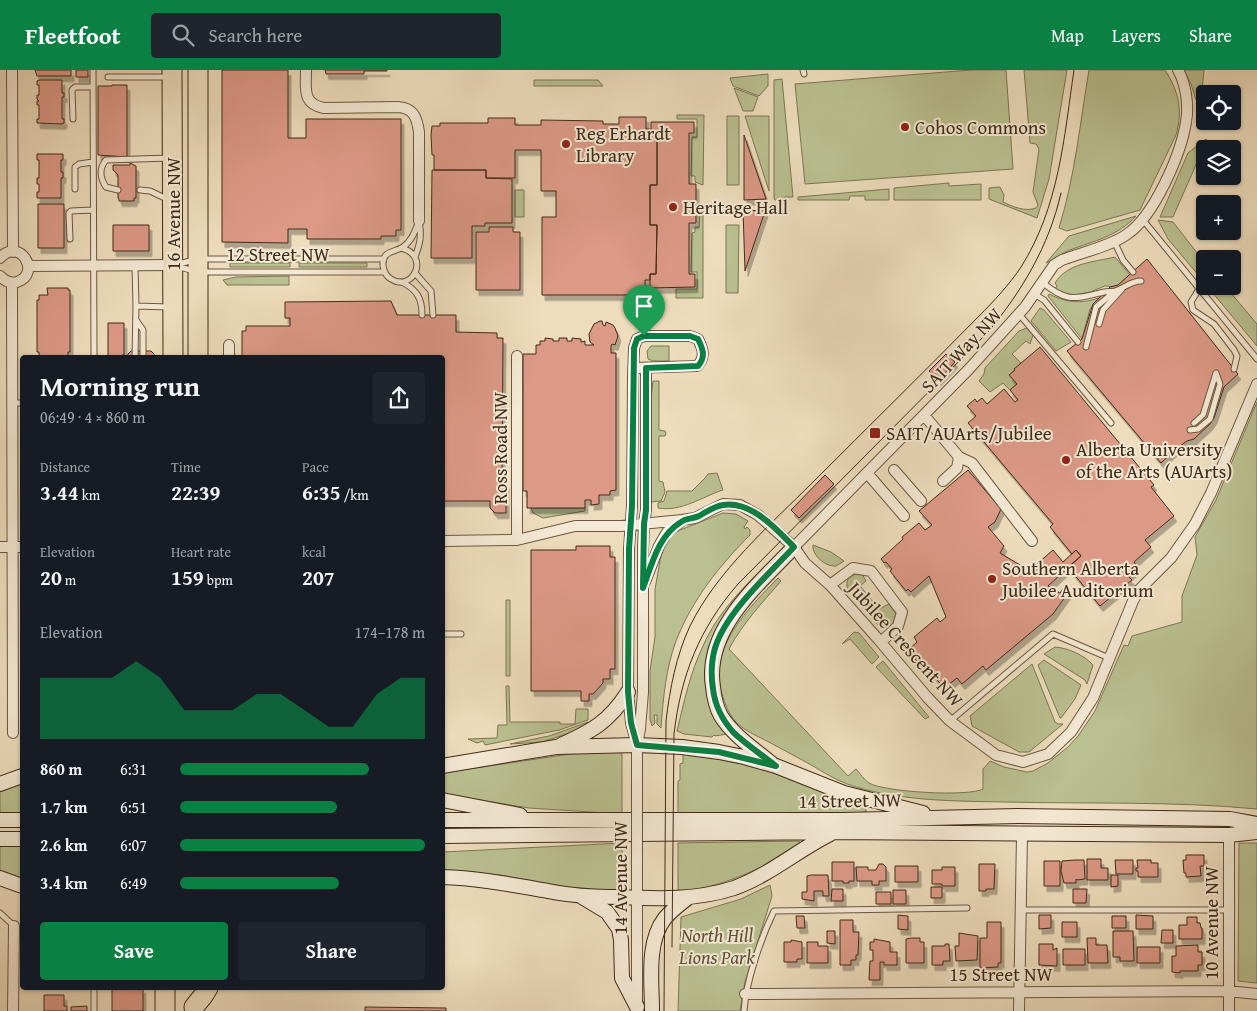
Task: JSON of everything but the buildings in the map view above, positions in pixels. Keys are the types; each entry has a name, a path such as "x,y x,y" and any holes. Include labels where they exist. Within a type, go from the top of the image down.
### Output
{"highway":[{"name":"16 Avenue NW","path":"198,70 198,355"},
{"name":"16 Avenue NW","path":"172,74 173,355"},
{"path":"165,990 165,1011"},
{"path":"194,1009 195,990"},
{"path":"194,1009 207,990"}],"main road":[{"path":"776,766 734,732 722,716 715,701 711,674 715,648 733,615 794,547"},
{"path":"556,747 592,731 619,707 628,692"},
{"path":"445,766 556,747 637,745 719,752 776,766 844,793 938,817"},
{"path":"0,784 20,777"},
{"path":"445,801 513,812 534,820"},
{"name":"14 Street NW","path":"445,820 842,820 1018,816 1230,819 1257,824"},
{"path":"0,820 20,820"},
{"path":"445,877 492,880 579,896 652,900 689,897 732,888 752,881 808,845 833,832"},
{"name":"14 Street NW","path":"445,836 833,832 1229,835 1257,832"},
{"path":"445,846 460,844 476,836"},
{"path":"0,839 20,838"},
{"path":"0,878 20,885"},
{"path":"579,896 607,912 619,929 622,978 637,1009"},
{"path":"652,1011 653,955 658,931 665,919 689,897"}],"street":[{"path":"12,70 13,252"},
{"path":"306,70 307,95 311,103 316,106 324,108 398,107 409,109 413,113 417,119 419,132 419,221"},
{"name":"SAIT Way NW","path":"794,547 969,369 1019,314 1054,265 1062,260 1126,235 1143,220 1166,181 1181,142 1186,121 1186,105 1181,76 1178,70"},
{"path":"0,258 5,254 13,252 24,256 28,266 24,278 12,283 4,281 0,276"},
{"name":"12 Street NW","path":"28,266 173,265"},
{"path":"12,283 18,403 18,547 13,733"},
{"name":"14 Avenue NW","path":"637,745 631,723 628,692 634,348 637,339 644,336 690,336 698,339 704,349 702,362 698,366 646,368 643,692 637,745 637,1009"},
{"path":"229,345 229,355"},
{"name":"Ross Road NW","path":"517,356 517,540"},
{"path":"633,368 646,368"},
{"name":"Jubilee Crescent NW","path":"794,547 804,563 830,585 950,721 996,755 1023,762 1048,754 1071,732 1093,698 1139,590 1171,558 1195,524 1211,493 1257,384"},
{"path":"924,415 959,457 972,463 1032,541"},
{"path":"943,481 957,468 959,457"},
{"path":"894,470 921,501"},
{"path":"867,473 904,516"},
{"path":"445,541 517,540 575,526 630,525 682,520 695,518 723,504 740,506 758,515 794,547"},
{"path":"643,588 659,546 667,532 682,520"},
{"path":"0,547 18,547"},
{"path":"830,585 853,568 871,571 902,612 898,626 880,642"},
{"path":"1019,1011 1022,834"},
{"name":"10 Avenue NW","path":"1229,835 1229,1011"},
{"path":"13,1011 14,926"},
{"name":"15 Street NW","path":"745,994 1019,991 1228,991 1257,994"}],"lane":[{"path":"93,70 94,355"},
{"path":"108,77 172,74"},
{"path":"73,118 72,90 75,87 93,87"},
{"path":"118,190 106,188 103,183 101,175 102,165 106,160 173,158"},
{"path":"76,189 75,167 78,164 93,162"},
{"path":"140,190 150,191 173,202"},
{"path":"70,239 69,213 71,211 93,210"},
{"path":"1143,220 1196,284"},
{"path":"419,221 411,240 401,248 390,252 384,258 385,272 392,280 410,286 419,295 422,315"},
{"path":"415,257 422,233 419,221"},
{"path":"1114,241 1123,260 1133,272"},
{"path":"401,248 407,250 415,257 417,262 415,273 412,277 402,282"},
{"name":"12 Street NW","path":"173,265 198,266 384,258"},
{"path":"135,265 135,355"},
{"name":"12 Street NW","path":"173,265 385,272"},
{"path":"415,273 432,291 433,315"},
{"path":"1086,347 1096,307 1124,286 1135,281 1141,281"},
{"path":"1042,282 1051,290 1072,299 1114,292"},
{"path":"1099,324 1103,310 1124,286"},
{"path":"1034,294 1044,300 1078,342"},
{"path":"1196,295 1192,302 1193,310 1214,324 1234,350 1237,356 1234,369"},
{"path":"1205,295 1257,359"},
{"path":"136,306 173,307"},
{"path":"1019,314 1111,423"},
{"path":"136,319 143,330 143,355"},
{"path":"1190,430 1198,429 1210,419 1220,384 1216,373 1204,414 1194,423"},
{"path":"445,634 461,634"},
{"path":"950,721 1053,634 1110,658"},
{"path":"744,1011 745,994 765,929 774,911 967,908"},
{"path":"1020,910 1229,910"},
{"path":"0,913 14,926"},
{"path":"94,990 94,1011"}],"green space":[{"name":"Cohos Commons","path":"971,70 1006,70 1013,169 805,184 795,84"},
{"path":"1024,70 1067,70 1049,179 1037,218 989,199 989,188 1000,187 1004,195 1003,202 1007,204 1028,209 1036,208 1038,205 1033,192 1039,149 1036,144 1030,143"},
{"path":"1089,70 1165,70 1174,86 1178,101 1178,126 1176,135 1140,210 1067,231 1059,228 1073,169"},
{"path":"1184,70 1204,70 1203,85 1196,85 1196,100"},
{"path":"768,74 768,86 759,96 733,86 730,78"},
{"path":"782,79 793,197 785,197 785,200 775,200 774,80"},
{"path":"534,80 598,80 603,86 534,86"},
{"path":"734,88 758,97 753,111 743,111"},
{"path":"677,115 704,115 703,185 695,182 695,176 691,176 692,137 697,137 697,119 677,119"},
{"path":"727,116 739,116 739,185 727,185"},
{"path":"745,116 769,116 769,191"},
{"path":"1196,147 1196,165 1173,217 1160,217 1188,153"},
{"path":"949,183 949,186 981,184 981,200 894,200 894,188"},
{"path":"889,189 889,200 865,200 865,196 850,196 849,200 798,200 798,197"},
{"path":"515,190 524,190 524,217 515,217"},
{"path":"696,209 703,209 703,298 676,298 676,289 697,289 697,272 691,272 692,233 695,232 695,227 699,227 700,213 696,212"},
{"path":"1136,216 1114,233 1067,251 1046,263 1069,236"},
{"path":"1158,220 1173,222 1196,251 1196,272 1168,239"},
{"path":"726,225 739,225 738,293 726,293"},
{"path":"1115,257 1130,275 1116,287 1105,286 1076,295 1062,293 1055,289 1057,286 1055,283 1066,271 1082,264"},
{"path":"230,263 290,263 290,267 230,267"},
{"path":"299,263 367,263 367,267 299,267"},
{"path":"289,276 289,285 227,285 223,280 236,277"},
{"path":"1049,294 1074,302 1099,298 1090,309 1082,339 1048,296"},
{"path":"1214,295 1233,295 1257,324 1257,346"},
{"path":"1040,308 1044,310 1071,342 1056,351 1031,321"},
{"path":"1027,328 1033,335 1030,344 1026,341 1012,354 1021,363 1010,375 1017,384 1010,390 1003,383 990,392 979,381 984,374 985,368 1019,331"},
{"path":"651,346 669,346 669,361 653,361 648,359 647,351"},
{"path":"653,381 659,381 659,430 666,433 665,436 659,436 659,481 663,482 665,492 661,501 651,502 651,399"},
{"path":"1257,402 1257,809 1162,804 944,800 885,794 866,790 836,779 746,730 731,715 722,694 719,677 721,660 726,645 743,616 778,578 781,581 747,622 729,649 848,776 856,769 867,782 891,789 961,793 983,789 983,769 990,761 1004,767 1027,772 1048,763 1078,736 1095,711 1124,645 1128,646 1132,636 1182,622 1182,596 1197,555 1195,537 1216,500"},
{"path":"717,473 723,490 683,506 667,509 658,508 658,503 664,501 667,491 692,491 708,474"},
{"path":"531,508 585,508 585,511 543,518 533,513"},
{"path":"723,513 736,514 748,521 744,527 750,530 750,535 707,584 690,612 676,641 667,673 661,728 657,724 657,715 654,715 655,723 652,726 650,719 650,671 655,637 655,589 662,550 666,541 675,532"},
{"path":"813,545 831,552 844,561 836,566 824,563 817,557"},
{"path":"774,557 777,560 718,626 708,648 705,671 707,693 727,734 714,735 712,737 684,734 677,731 691,677 709,633 734,598"},
{"path":"856,574 862,574 866,581 860,586 879,609 889,604 896,614 893,626 883,628 878,625 847,587 849,579"},
{"path":"506,600 510,600 510,676 506,676"},
{"path":"854,632 859,633 879,657 872,664 850,639 842,644"},
{"path":"1055,647 1076,653 1093,665 1087,684 1085,680 1044,654"},
{"path":"1044,660 1081,685 1075,699 1061,718 1038,665"},
{"path":"883,661 929,717 925,719 876,667"},
{"path":"1032,664 1055,722 1063,724 1029,752 1019,752 972,726 970,716"},
{"path":"506,686 509,686 510,722 560,722 560,724 575,724 576,709 588,709 588,720 559,730 485,745 483,741 477,743 468,739 497,738 498,725 507,725"},
{"path":"588,722 588,727 542,742 510,744 549,736"},
{"path":"621,751 622,814 529,808 445,794 445,773 570,754"},
{"path":"683,754 726,760 767,771 866,807 866,812 840,814 678,814 678,781 680,780 680,764 683,763"},
{"path":"20,784 20,813 0,813 0,791"},
{"path":"799,841 800,843 797,846 754,870 711,886 678,893 678,843"},
{"path":"622,843 622,891 574,889 500,875 445,870 445,852"},
{"path":"1239,843 1257,843 1257,983 1238,981"},
{"path":"0,846 20,846 20,880 0,873"},
{"name":"North Hill Lions Park","path":"770,885 772,896 745,982 740,1011 678,1011 681,917 741,899"}],"tram line":[{"path":"664,1011 666,721 674,672 690,626 715,586 746,549 985,310 1021,267 1034,244 1052,196 1063,146 1074,70"},
{"path":"672,947 674,734 681,692 702,636 724,601 738,584 988,332 1012,300 1033,267 1056,213 1061,193"}],"place":[{"name":"Cohos Commons","path":"905,127"},
{"name":"Reg Erhardt Library","path":"566,144"},
{"name":"Heritage Hall","path":"673,207"},
{"name":"SAIT/AUArts/Jubilee","path":"875,433"},
{"name":"Alberta University of the Arts (AUArts)","path":"1066,460"},
{"name":"Southern Alberta Jubilee Auditorium","path":"992,579"}],"route":[{"path":"644,336 690,336 698,339 704,349 702,362 698,366 691,368 646,368 646,510 643,588 659,546 667,532 682,520 695,518 723,504 740,506 758,515 794,547 737,609 725,627 715,648 711,674 715,701 722,716 734,732 776,766 719,752 682,747 637,745 631,723 628,692 629,549 632,506 634,348 637,339 644,336"}]}
